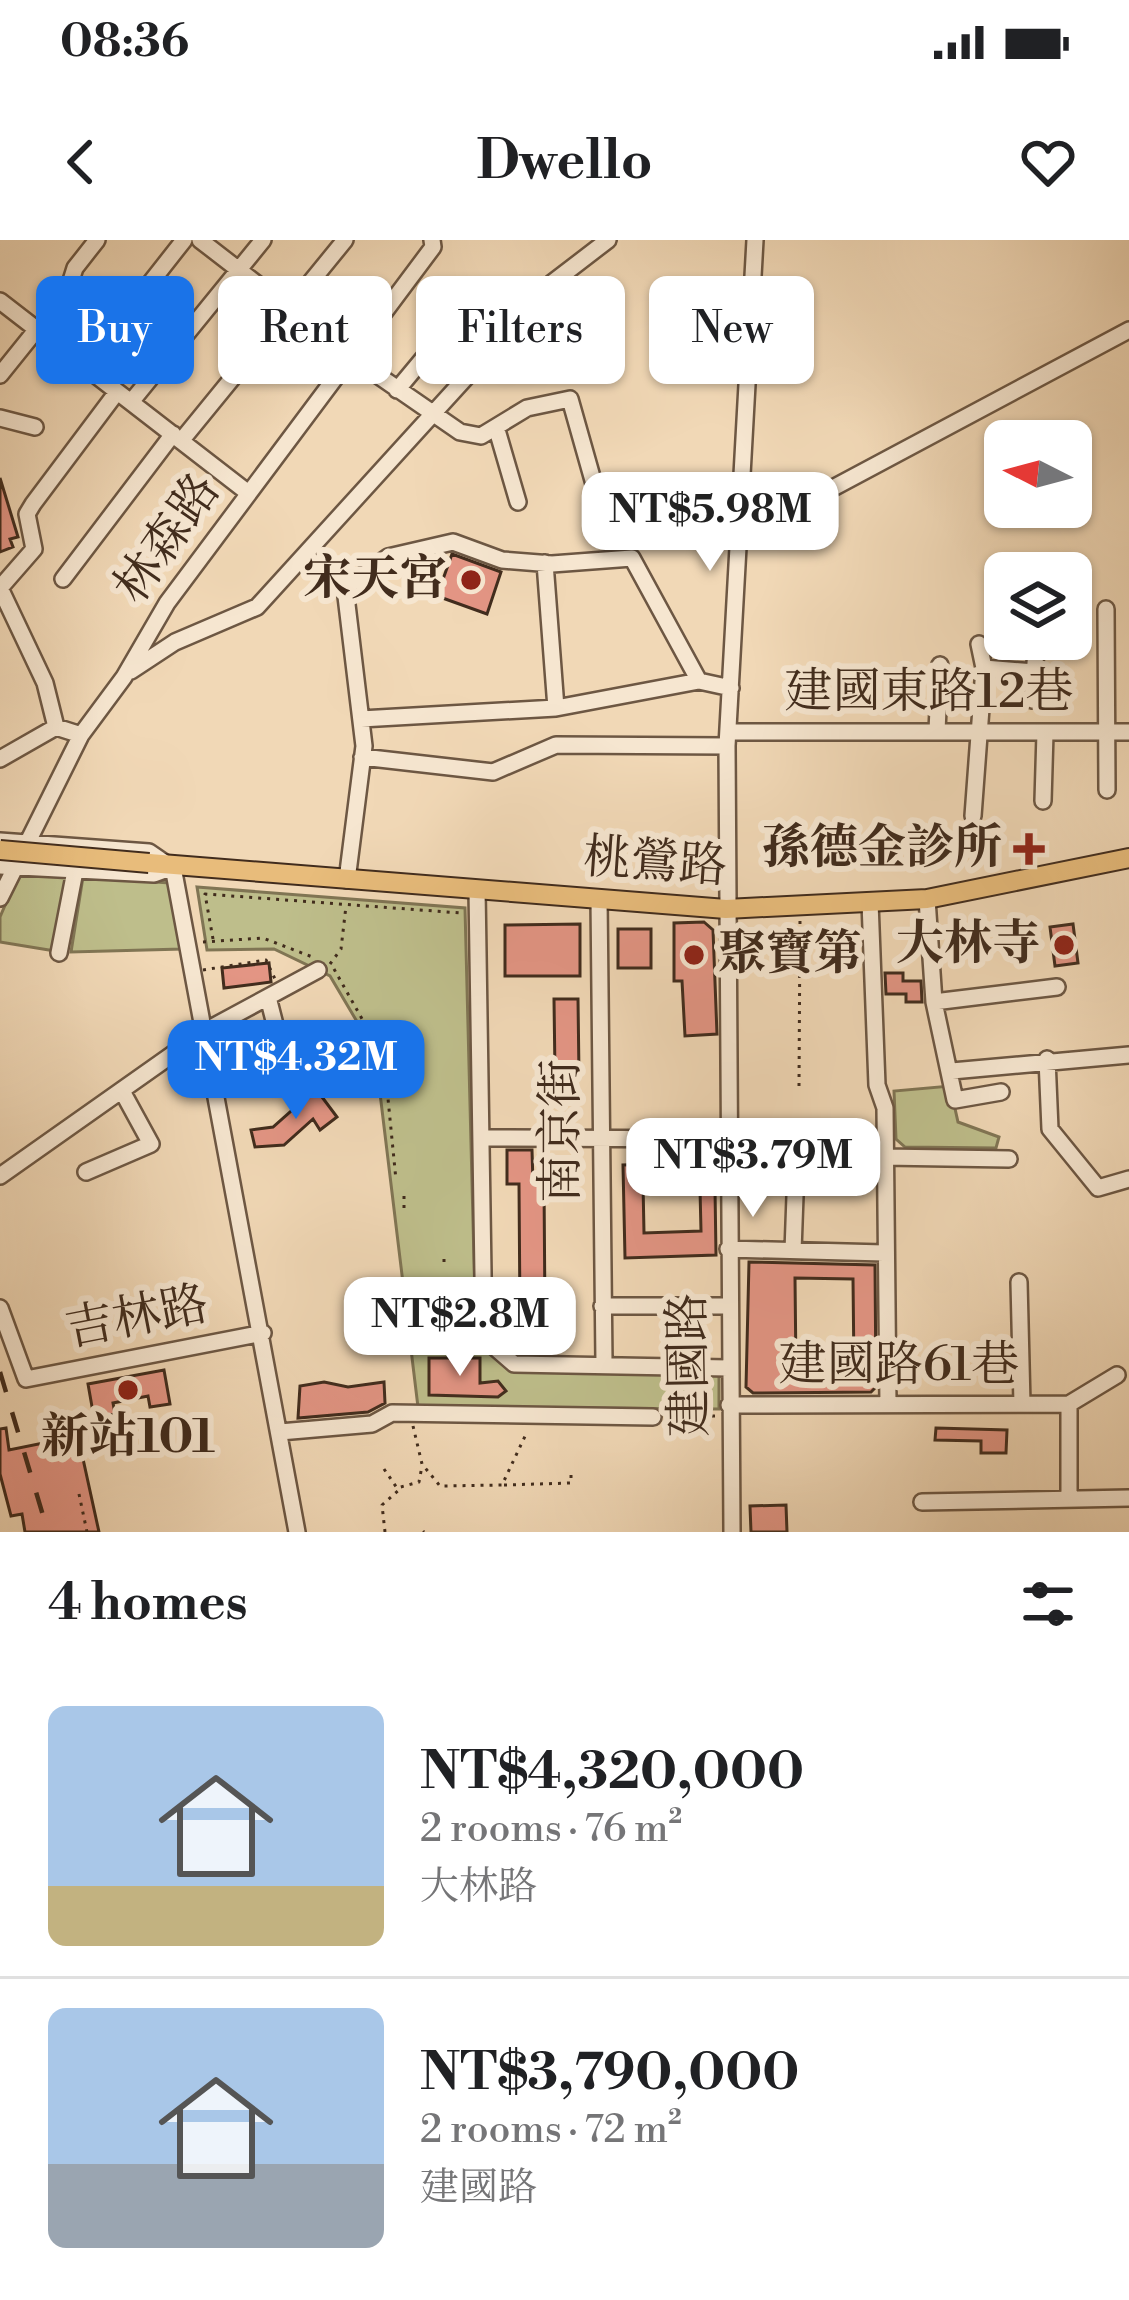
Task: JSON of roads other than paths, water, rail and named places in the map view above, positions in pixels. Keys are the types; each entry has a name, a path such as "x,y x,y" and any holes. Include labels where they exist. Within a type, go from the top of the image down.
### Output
{"main road":[{"name":"桃鶯路","path":"0,845 173,868 726,908 927,899 1129,858"}],"street":[{"path":"72,276 97,240"},
{"path":"156,276 184,240"},
{"path":"200,240 247,276"},
{"path":"56,727 45,683 0,588 34,550 27,514 263,240"},
{"path":"315,276 344,240"},
{"path":"560,276 608,240"},
{"name":"建國路","path":"732,1532 728,739 755,240"},
{"name":"林森路","path":"392,299 433,243"},
{"path":"0,301 36,328"},
{"path":"0,375 36,330"},
{"path":"738,530 771,521 1129,330"},
{"path":"398,390 416,368"},
{"path":"108,384 248,492"},
{"path":"63,579 224,384"},
{"name":"林森路","path":"0,898 8,866 27,843 81,734 124,677 167,603 329,384"},
{"path":"390,384 460,432 481,436 527,408 570,399 594,484"},
{"path":"124,677 175,642 257,607 458,384"},
{"path":"0,418 35,427"},
{"path":"497,430 518,502"},
{"path":"347,880 362,757 345,588 388,556 453,542 502,560 545,563 632,558 699,681"},
{"path":"545,563 556,708"},
{"path":"1106,609 1107,790"},
{"path":"974,815 976,732 984,668 980,644"},
{"path":"1032,700 1035,660"},
{"path":"938,731 940,665"},
{"path":"984,668 1034,672"},
{"path":"361,719 556,708 699,681 731,688"},
{"path":"0,759 56,727 81,734"},
{"name":"建國東路12巷","path":"362,757 494,772 556,745 938,731 1129,732"},
{"path":"1043,801 1045,733"},
{"name":"桃鶯路","path":"0,845 149,852 173,868"},
{"name":"桃鶯路","path":"8,866 154,874 173,868"},
{"path":"173,868 207,1030 297,1532"},
{"path":"59,952 75,871"},
{"path":"477,890 484,1338 514,1364 728,1368"},
{"name":"南京街","path":"599,899 604,1363"},
{"path":"927,899 934,1002 955,1100 1001,1093"},
{"path":"870,902 878,1085 885,1108 888,1405"},
{"path":"0,1176 207,1030 323,967"},
{"path":"934,1002 1057,987"},
{"path":"279,992 281,1051 301,1087"},
{"path":"952,1071 1129,1055"},
{"path":"1047,1059 1050,1129 1098,1189 1129,1179"},
{"path":"86,1172 151,1144 122,1091"},
{"path":"481,1138 727,1139"},
{"path":"884,1156 1009,1159"},
{"path":"793,1251 796,1168"},
{"path":"728,1249 884,1253"},
{"path":"1019,1282 1022,1405"},
{"path":"602,1306 728,1306"},
{"name":"吉林路","path":"0,1308 26,1379 263,1333"},
{"path":"1069,1498 1069,1404 1117,1375"},
{"name":"建國路61巷","path":"729,1410 1069,1404"},
{"path":"280,1432 372,1424 392,1413 653,1417"},
{"path":"922,1502 1129,1498"}],"railway":[{"path":"0,1372 48,1532"}],"place":[{"name":"宋天宮","path":"471,580"},
{"name":"孫德金診所","path":"1029,849"},
{"name":"大林寺","path":"1064,945"},
{"name":"聚寶第","path":"694,955"},
{"name":"新站101","path":"128,1390"}]}
